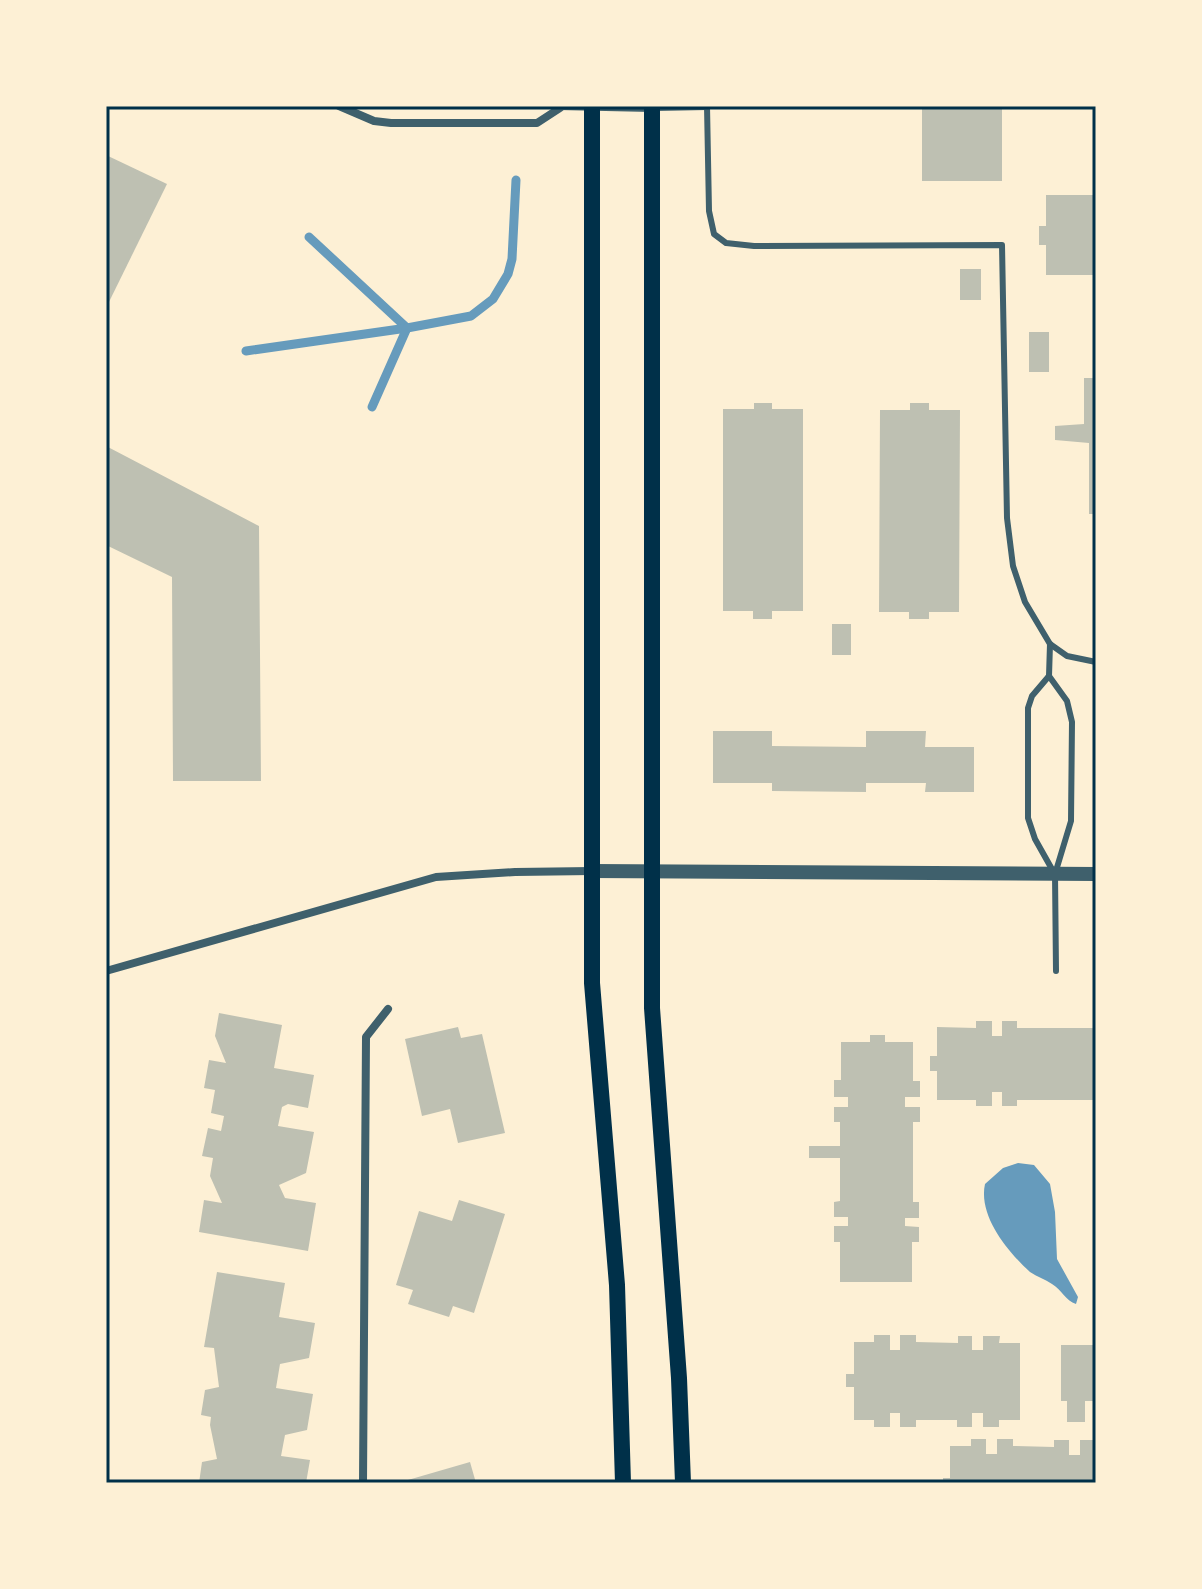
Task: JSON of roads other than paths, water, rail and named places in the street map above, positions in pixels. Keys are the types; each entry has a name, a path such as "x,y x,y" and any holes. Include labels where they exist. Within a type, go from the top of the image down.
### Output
{"main road":[{"path":"592,107 592,983 617,1285 623,1483"},
{"path":"652,107 652,1008 679,1378 683,1483"}],"street":[{"path":"339,106 374,121 391,123 537,123 559,107 652,107"},
{"path":"106,971 436,877 500,872 592,871 1096,874"},
{"path":"363,1483 366,1037 388,1009"}],"lane":[{"path":"652,107 707,106 709,211 714,234 726,243 754,246 1002,245 1010,551 1014,572 1025,602 1050,644 1067,656 1096,662"},
{"path":"1050,644 1049,676 1067,701 1072,722 1071,821 1055,874 1056,971"},
{"path":"1049,676 1032,696 1028,708 1026,793 1031,830 1055,874"}],"water":[{"path":"1018,1163 1034,1165 1050,1184 1057,1259 1078,1297 1076,1304 1021,1264 990,1221 984,1196 985,1184 1003,1168"}],"waterway":[{"path":"246,351 471,316 493,299 508,274 512,259 516,180"},
{"path":"309,237 407,328"},
{"path":"372,407 407,328"}]}
